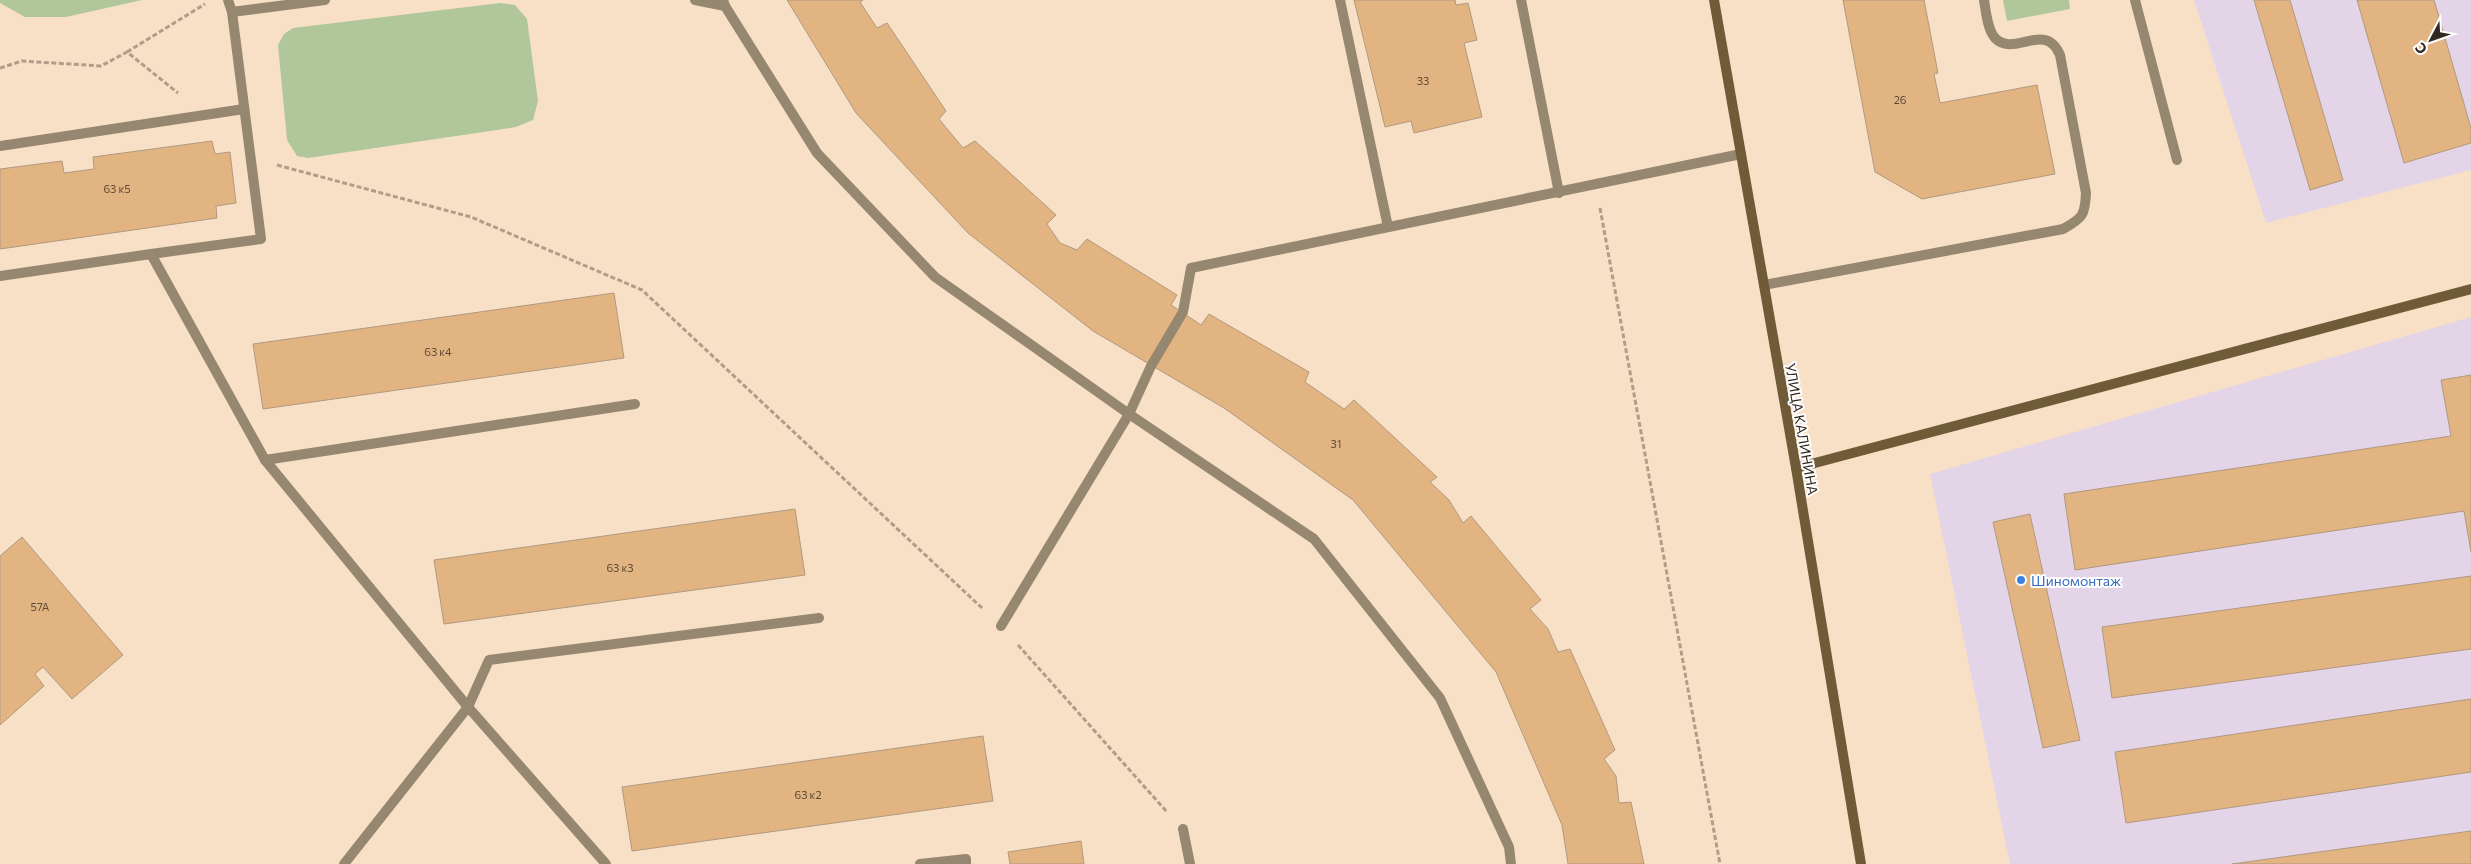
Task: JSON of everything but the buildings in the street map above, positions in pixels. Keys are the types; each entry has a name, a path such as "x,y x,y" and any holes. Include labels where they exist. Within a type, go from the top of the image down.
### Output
{"main road":[{"name":"УЛИЦА КАЛИНИНА","path":"1714,0 1796,468 1861,864"},
{"path":"1796,468 2471,289"}],"lane":[{"path":"0,276 261,240 232,12 228,0"},
{"path":"232,12 325,0"},
{"path":"695,0 724,3 817,152 935,277 1130,414 1314,538 1440,698 1509,847 1510,864"},
{"path":"1340,0 1388,227"},
{"path":"1521,0 1559,193"},
{"path":"1764,285 2063,229 2078,220 2086,210 2086,193 2060,55 2056,46 2049,40 2002,43 1994,37 1988,23 1984,0"},
{"path":"2135,0 2177,160"},
{"path":"0,146 244,109"},
{"path":"1001,626 1130,414 1151,366 1183,312 1191,268 1741,154"},
{"path":"151,254 265,460 468,707 606,864"},
{"path":"265,460 635,404"},
{"path":"344,864 468,707 489,660 819,618"},
{"path":"1183,829 1190,864"},
{"path":"920,864 966,859 966,864"}],"path":[{"path":"0,68 22,61 101,66 210,0"},
{"path":"126,52 177,93 186,95"},
{"path":"250,158 471,216 642,290 1001,626 1183,829"},
{"path":"1596,185 1720,864"}],"shaded area":[{"path":"2194,0 2471,0 2471,170 2266,223"},
{"path":"2471,317 2471,864 2010,864 1930,474"}],"green space":[{"path":"0,0 142,0 66,17 25,17 0,3"},
{"path":"2003,0 2069,0 2070,9 2007,21"},
{"path":"500,3 515,5 527,19 538,101 533,120 516,127 308,158 297,156 287,140 278,45 284,34 293,28"}],"place":[{"name":"Шиномонтаж","path":"2021,580"}]}
